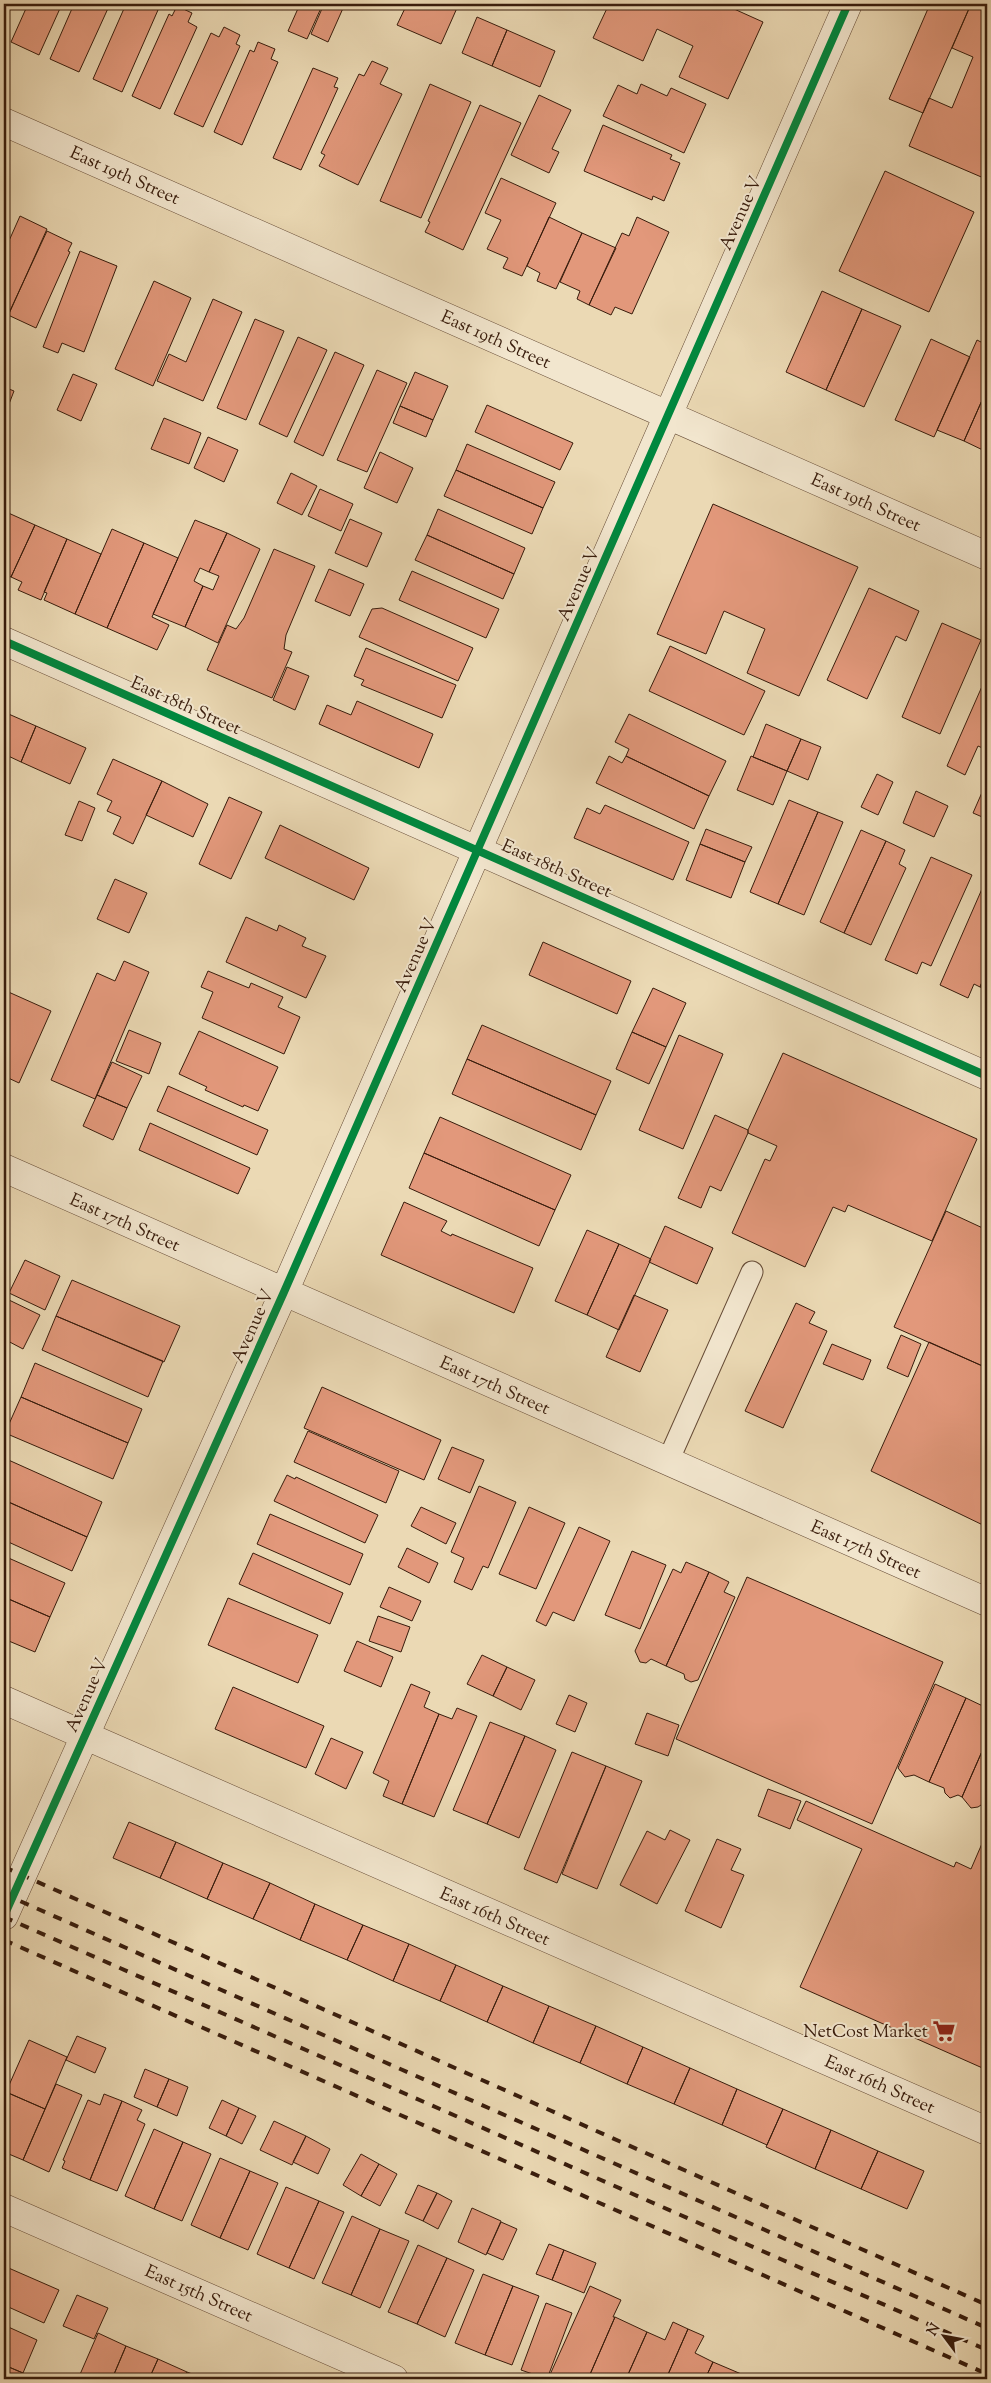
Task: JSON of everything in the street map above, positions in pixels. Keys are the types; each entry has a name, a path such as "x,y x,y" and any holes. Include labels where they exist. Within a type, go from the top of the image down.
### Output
{"street":[{"name":"Avenue V","path":"4,1916 284,1292 848,4"},
{"name":"East 19th Street","path":"4,122 987,556"},
{"name":"East 18th Street","path":"4,641 987,1076"},
{"name":"East 17th Street","path":"4,1168 987,1602"},
{"name":"East 16th Street","path":"4,1700 987,2131"},
{"name":"East 15th Street","path":"4,2208 394,2379"}],"lane":[{"path":"668,1462 752,1272"}],"building":[{"path":"28,4 62,4 39,55 11,42"},
{"path":"74,4 110,4 79,72 50,59"},
{"path":"126,4 156,4 154,8 158,10 122,92 93,79"},
{"path":"300,4 312,4 321,8 307,39 288,31"},
{"path":"324,4 344,6 328,42 311,34"},
{"path":"407,4 447,4 457,8 441,44 397,25"},
{"path":"609,4 723,4 763,22 728,99 679,77 693,46 657,29 643,61 593,38"},
{"path":"930,4 971,4 923,113 889,99"},
{"path":"971,4 987,4 986,179 909,146 929,98 952,108 973,57 952,48"},
{"path":"177,6 192,13 188,22 197,27 160,109 132,96 169,14 172,16"},
{"path":"477,17 507,30 492,66 462,53"},
{"path":"224,27 240,35 236,44 240,46 203,127 174,114 211,33 219,37"},
{"path":"507,30 555,51 540,87 492,66"},
{"path":"258,42 275,49 271,59 278,62 242,145 214,132 250,50 254,52"},
{"path":"372,61 388,68 380,84 402,94 358,185 319,166 325,155 321,153 359,74 364,76"},
{"path":"313,68 338,78 334,87 338,88 301,170 273,158"},
{"path":"430,84 471,102 421,218 380,201"},
{"path":"641,84 667,96 671,88 706,104 684,153 603,116 618,85 637,94"},
{"path":"539,95 571,110 552,149 559,152 549,173 511,155"},
{"path":"480,105 521,123 463,250 425,232 430,222 428,221"},
{"path":"603,125 672,155 670,159 680,163 664,201 653,196 652,200 584,171"},
{"path":"885,171 974,212 929,312 839,271"},
{"path":"501,178 556,203 522,276 503,268 508,258 487,249 501,220 485,213"},
{"path":"20,216 47,229 4,325 4,252"},
{"path":"549,217 582,233 556,289 537,281 540,273 527,266"},
{"path":"637,217 669,232 632,314 615,307 611,315 589,305 622,233 629,236"},
{"path":"47,231 72,243 68,251 70,252 36,328 8,315"},
{"path":"582,233 616,248 589,305 577,299 580,291 560,282"},
{"path":"80,251 117,266 84,352 62,343 58,353 43,347"},
{"path":"154,281 191,298 153,386 115,369"},
{"path":"822,291 862,309 826,390 786,372"},
{"path":"213,299 242,312 203,401 157,381 169,354 186,362"},
{"path":"862,309 901,326 864,407 826,390"},
{"path":"255,319 284,331 246,420 217,408"},
{"path":"298,337 327,350 287,437 259,424"},
{"path":"931,339 970,357 934,437 895,420"},
{"path":"977,340 987,345 987,389 964,441 937,430"},
{"path":"335,352 364,365 323,456 294,442"},
{"path":"377,370 407,383 367,472 337,460"},
{"path":"415,372 448,386 433,420 400,406"},
{"path":"73,374 97,384 81,421 57,410"},
{"path":"4,387 14,391 4,417"},
{"path":"987,389 987,452 964,441"},
{"path":"487,405 573,443 560,470 475,432"},
{"path":"400,406 433,420 426,437 393,423"},
{"path":"164,418 201,433 189,464 151,449"},
{"path":"208,437 238,450 224,482 194,468"},
{"path":"467,444 555,482 543,508 456,470"},
{"path":"380,452 413,468 397,503 364,488"},
{"path":"456,470 543,508 532,534 444,496"},
{"path":"291,473 317,486 302,515 277,503"},
{"path":"320,489 353,504 341,531 308,516"},
{"path":"713,504 858,567 799,696 747,673 765,629 724,611 706,654 657,634"},
{"path":"438,509 525,548 514,574 427,535"},
{"path":"4,511 35,525 11,577 4,574"},
{"path":"350,519 382,533 367,567 335,553"},
{"path":"195,520 227,533 209,572 200,568 194,581 203,586 185,627 153,614"},
{"path":"35,525 67,539 41,600 18,590 22,582 11,577"},
{"path":"112,529 144,543 107,628 75,614"},
{"path":"227,533 260,549 218,643 185,627 203,586 213,590 219,576 209,572"},
{"path":"427,535 514,574 503,599 415,560"},
{"path":"67,539 101,554 75,614 44,600 47,593 44,592"},
{"path":"144,543 178,558 152,617 169,625 157,650 107,628"},
{"path":"274,549 315,566 286,635 284,649 292,652 272,698 207,670 227,625 236,629 244,618"},
{"path":"329,569 364,584 350,616 315,601"},
{"path":"412,571 499,609 486,638 399,600"},
{"path":"869,588 919,611 906,641 896,636 867,699 827,680"},
{"path":"382,608 473,648 458,681 359,637 372,609"},
{"path":"942,623 981,640 940,734 902,717"},
{"path":"670,646 765,691 744,735 649,691"},
{"path":"366,648 456,685 442,718 361,685 364,680 354,676"},
{"path":"287,667 309,676 295,710 273,700"},
{"path":"987,675 987,750 978,746 965,775 947,766"},
{"path":"357,701 433,734 419,768 319,724 327,705 351,715"},
{"path":"4,712 36,726 21,762 4,754"},
{"path":"629,714 726,761 709,796 626,756 629,749 615,742"},
{"path":"766,724 801,739 787,771 753,757"},
{"path":"36,726 86,748 70,784 21,762"},
{"path":"801,739 821,747 808,780 787,771"},
{"path":"609,756 622,763 626,756 709,796 694,829 596,783"},
{"path":"751,756 787,771 773,805 737,790"},
{"path":"113,759 162,781 133,844 113,834 121,817 107,811 112,801 97,794"},
{"path":"877,774 893,782 878,815 861,807"},
{"path":"162,781 208,804 193,837 146,815"},
{"path":"987,781 987,819 973,813"},
{"path":"916,791 948,806 934,837 903,823"},
{"path":"229,797 262,812 231,879 199,864"},
{"path":"789,800 818,812 778,904 750,892"},
{"path":"79,801 95,808 82,841 65,835"},
{"path":"605,805 689,842 673,880 574,838 587,808 600,814"},
{"path":"818,812 843,822 804,915 778,904"},
{"path":"280,825 369,868 354,900 265,858"},
{"path":"706,829 752,847 745,862 700,844"},
{"path":"861,830 886,841 844,933 820,922"},
{"path":"886,841 905,850 899,864 906,868 871,945 844,933"},
{"path":"700,844 745,862 731,898 686,880"},
{"path":"931,857 972,875 931,966 922,962 917,974 885,960"},
{"path":"115,879 147,893 129,933 97,919"},
{"path":"985,882 987,883 987,970 980,987 974,984 968,998 940,985"},
{"path":"246,917 277,931 279,925 306,938 302,946 326,956 306,998 226,962"},
{"path":"543,942 631,981 617,1014 529,975"},
{"path":"124,961 149,972 95,1099 51,1080 97,973 115,981"},
{"path":"987,970 987,990 980,987"},
{"path":"208,971 249,988 251,983 283,997 278,1007 300,1017 284,1054 202,1018 213,992 201,987"},
{"path":"653,988 686,1003 666,1047 632,1032"},
{"path":"4,990 51,1011 19,1083 4,1076"},
{"path":"482,1025 611,1081 596,1115 467,1059"},
{"path":"129,1030 161,1043 149,1074 116,1061"},
{"path":"199,1031 278,1067 258,1111 244,1105 243,1107 205,1090 207,1087 179,1074"},
{"path":"632,1032 666,1047 649,1084 616,1069"},
{"path":"679,1035 723,1054 683,1149 639,1130"},
{"path":"783,1053 977,1139 932,1241 848,1205 845,1212 833,1207 805,1267 732,1233 765,1159 770,1161 777,1146 748,1133 748,1130"},
{"path":"467,1059 596,1115 581,1150 452,1094"},
{"path":"112,1062 142,1076 127,1108 97,1095"},
{"path":"168,1086 268,1130 257,1155 157,1111"},
{"path":"97,1095 127,1108 113,1140 83,1126"},
{"path":"715,1115 748,1130 748,1133 721,1191 710,1186 701,1208 678,1198"},
{"path":"440,1117 571,1175 555,1210 424,1153"},
{"path":"150,1123 250,1168 238,1194 139,1150"},
{"path":"424,1153 555,1210 539,1246 409,1188"},
{"path":"404,1202 447,1221 441,1231 533,1268 514,1313 381,1255"},
{"path":"946,1211 987,1230 987,1368 894,1327"},
{"path":"665,1226 713,1248 697,1284 649,1262"},
{"path":"587,1230 619,1244 587,1315 555,1301"},
{"path":"619,1244 651,1259 619,1330 587,1315"},
{"path":"25,1260 60,1276 45,1310 9,1293"},
{"path":"72,1280 180,1326 164,1362 56,1316"},
{"path":"634,1295 668,1310 640,1372 606,1357"},
{"path":"9,1300 40,1315 23,1349 4,1339 4,1311"},
{"path":"796,1303 815,1312 809,1323 827,1331 783,1428 745,1411"},
{"path":"56,1316 163,1361 148,1397 42,1350"},
{"path":"901,1335 921,1344 908,1377 887,1368"},
{"path":"929,1342 987,1368 987,1527 871,1471"},
{"path":"832,1344 871,1360 863,1380 823,1364"},
{"path":"35,1363 142,1409 128,1443 21,1397"},
{"path":"322,1387 441,1440 424,1480 304,1428"},
{"path":"21,1397 128,1443 113,1479 5,1433"},
{"path":"308,1431 399,1471 386,1503 294,1462"},
{"path":"452,1447 484,1460 470,1493 438,1479"},
{"path":"4,1458 102,1502 87,1537 4,1500"},
{"path":"287,1475 295,1479 296,1477 378,1515 365,1543 274,1501"},
{"path":"479,1486 516,1502 488,1568 483,1566 472,1590 454,1582 464,1558 451,1552"},
{"path":"4,1500 87,1537 72,1571 4,1540"},
{"path":"421,1507 456,1523 446,1544 411,1526"},
{"path":"529,1507 565,1523 536,1589 499,1574"},
{"path":"270,1514 363,1554 350,1585 257,1544"},
{"path":"579,1527 610,1541 574,1621 553,1612 546,1626 536,1621"},
{"path":"407,1548 438,1563 429,1583 398,1567"},
{"path":"632,1551 666,1565 640,1629 605,1615"},
{"path":"253,1553 343,1593 330,1624 239,1584"},
{"path":"4,1556 65,1583 50,1617 4,1597"},
{"path":"686,1562 709,1572 666,1666 651,1659 646,1663 640,1662 635,1651 673,1569 681,1573"},
{"path":"709,1572 729,1582 724,1592 735,1597 698,1680 691,1682 685,1679 684,1674 666,1666"},
{"path":"747,1577 943,1662 872,1824 676,1739"},
{"path":"389,1587 421,1601 412,1621 380,1607"},
{"path":"4,1597 50,1617 35,1652 4,1639"},
{"path":"228,1598 318,1635 298,1683 208,1645"},
{"path":"378,1616 410,1627 401,1652 369,1641"},
{"path":"357,1641 393,1657 381,1687 344,1671"},
{"path":"482,1655 507,1667 493,1696 467,1684"},
{"path":"507,1667 535,1680 521,1710 493,1696"},
{"path":"411,1684 430,1692 424,1707 439,1714 402,1804 383,1796 389,1781 373,1773"},
{"path":"935,1684 966,1698 929,1782 914,1775 905,1777 898,1768"},
{"path":"233,1687 324,1726 306,1768 215,1729"},
{"path":"569,1695 587,1703 575,1732 556,1724"},
{"path":"966,1698 987,1708 987,1740 962,1797 958,1795 950,1798 945,1793 944,1788 929,1782"},
{"path":"457,1708 477,1716 434,1817 402,1804 439,1714 452,1719"},
{"path":"647,1713 679,1725 668,1756 635,1744"},
{"path":"490,1722 525,1736 487,1824 453,1810"},
{"path":"525,1736 556,1750 519,1838 487,1824"},
{"path":"331,1738 363,1752 346,1789 315,1774"},
{"path":"987,1740 987,1808 981,1805 971,1808 962,1797"},
{"path":"572,1752 606,1766 557,1883 524,1869"},
{"path":"606,1766 642,1781 597,1889 562,1874"},
{"path":"768,1789 801,1801 790,1829 758,1816"},
{"path":"806,1801 954,1867 956,1862 971,1869 987,1832 987,2070 800,1987 862,1849 797,1820"},
{"path":"129,1822 176,1842 160,1878 113,1858"},
{"path":"670,1830 690,1840 657,1904 620,1885 647,1831 665,1840"},
{"path":"717,1839 741,1849 731,1870 744,1875 721,1928 685,1911"},
{"path":"176,1842 223,1863 207,1899 160,1878"},
{"path":"223,1863 270,1883 253,1919 207,1899"},
{"path":"270,1883 315,1904 300,1940 253,1919"},
{"path":"315,1904 363,1925 347,1960 300,1940"},
{"path":"363,1925 409,1944 393,1981 347,1960"},
{"path":"409,1944 456,1965 440,2001 393,1981"},
{"path":"456,1965 503,1986 487,2022 440,2001"},
{"path":"503,1986 549,2006 533,2043 487,2022"},
{"path":"549,2006 596,2026 580,2063 533,2043"},
{"path":"596,2026 643,2047 627,2084 580,2063"},
{"path":"77,2036 106,2048 95,2073 66,2060"},
{"path":"29,2040 67,2057 45,2109 6,2092"},
{"path":"643,2047 690,2068 674,2104 627,2084"},
{"path":"690,2068 737,2089 722,2125 674,2104"},
{"path":"145,2069 169,2079 157,2107 134,2097"},
{"path":"169,2079 188,2087 177,2116 157,2107"},
{"path":"56,2084 82,2095 49,2172 23,2160"},
{"path":"737,2089 783,2109 767,2145 722,2125"},
{"path":"6,2092 45,2109 23,2160 4,2152 4,2097"},
{"path":"104,2094 122,2101 90,2180 62,2168 65,2161 63,2160 88,2100 100,2105"},
{"path":"222,2100 239,2108 226,2136 209,2128"},
{"path":"122,2101 142,2110 137,2120 145,2124 117,2191 90,2180"},
{"path":"239,2108 256,2116 242,2144 226,2136"},
{"path":"783,2109 831,2130 815,2169 766,2147"},
{"path":"274,2121 306,2136 292,2165 260,2150"},
{"path":"154,2129 183,2142 154,2209 125,2196"},
{"path":"831,2130 878,2151 861,2189 815,2169"},
{"path":"306,2136 330,2149 318,2174 293,2162"},
{"path":"183,2142 211,2154 182,2221 154,2209"},
{"path":"878,2151 924,2171 907,2209 861,2189"},
{"path":"361,2154 379,2164 361,2196 343,2185"},
{"path":"220,2158 250,2171 220,2238 191,2225"},
{"path":"379,2164 397,2174 380,2206 361,2196"},
{"path":"250,2171 278,2183 248,2250 220,2238"},
{"path":"418,2185 437,2193 423,2221 405,2213"},
{"path":"286,2187 319,2201 289,2268 257,2254"},
{"path":"437,2193 452,2201 438,2229 423,2221"},
{"path":"319,2201 344,2212 314,2279 289,2268"},
{"path":"472,2208 501,2221 486,2255 458,2242"},
{"path":"352,2216 380,2229 351,2295 322,2283"},
{"path":"501,2222 517,2229 503,2260 487,2253"},
{"path":"380,2229 409,2241 380,2308 351,2295"},
{"path":"549,2244 564,2250 552,2280 536,2274"},
{"path":"418,2245 447,2258 417,2324 388,2312"},
{"path":"564,2250 596,2263 584,2293 552,2280"},
{"path":"447,2258 474,2270 445,2337 417,2324"},
{"path":"4,2266 59,2290 44,2323 4,2305"},
{"path":"483,2274 513,2286 485,2355 455,2343"},
{"path":"513,2286 539,2296 512,2365 485,2355"},
{"path":"590,2286 621,2300 588,2379 548,2379"},
{"path":"77,2295 108,2308 94,2339 63,2326"},
{"path":"546,2303 572,2313 547,2379 521,2370"},
{"path":"615,2317 647,2332 626,2379 588,2379"},
{"path":"673,2322 688,2329 666,2379 626,2379 647,2332 665,2340"},
{"path":"4,2325 37,2340 23,2373 4,2365"},
{"path":"688,2329 704,2336 695,2353 713,2362 705,2379 666,2379"},
{"path":"98,2333 126,2346 112,2379 78,2379"},
{"path":"126,2346 158,2359 149,2379 112,2379"},
{"path":"158,2359 187,2372 184,2379 149,2379"},
{"path":"713,2362 746,2376 744,2379 705,2379"},
{"path":"4,2365 23,2373 20,2379 4,2379"},
{"path":"187,2372 205,2379 184,2379"}],"railway":[{"path":"4,1867 987,2305"},
{"path":"4,1894 987,2328"},
{"path":"4,1917 987,2350"},
{"path":"4,1940 987,2374"}],"cycle path":[{"path":"4,1916 284,1292 848,4"},
{"path":"4,641 987,1076"}],"place":[{"name":"NetCost Market","path":"944,2031"}]}
